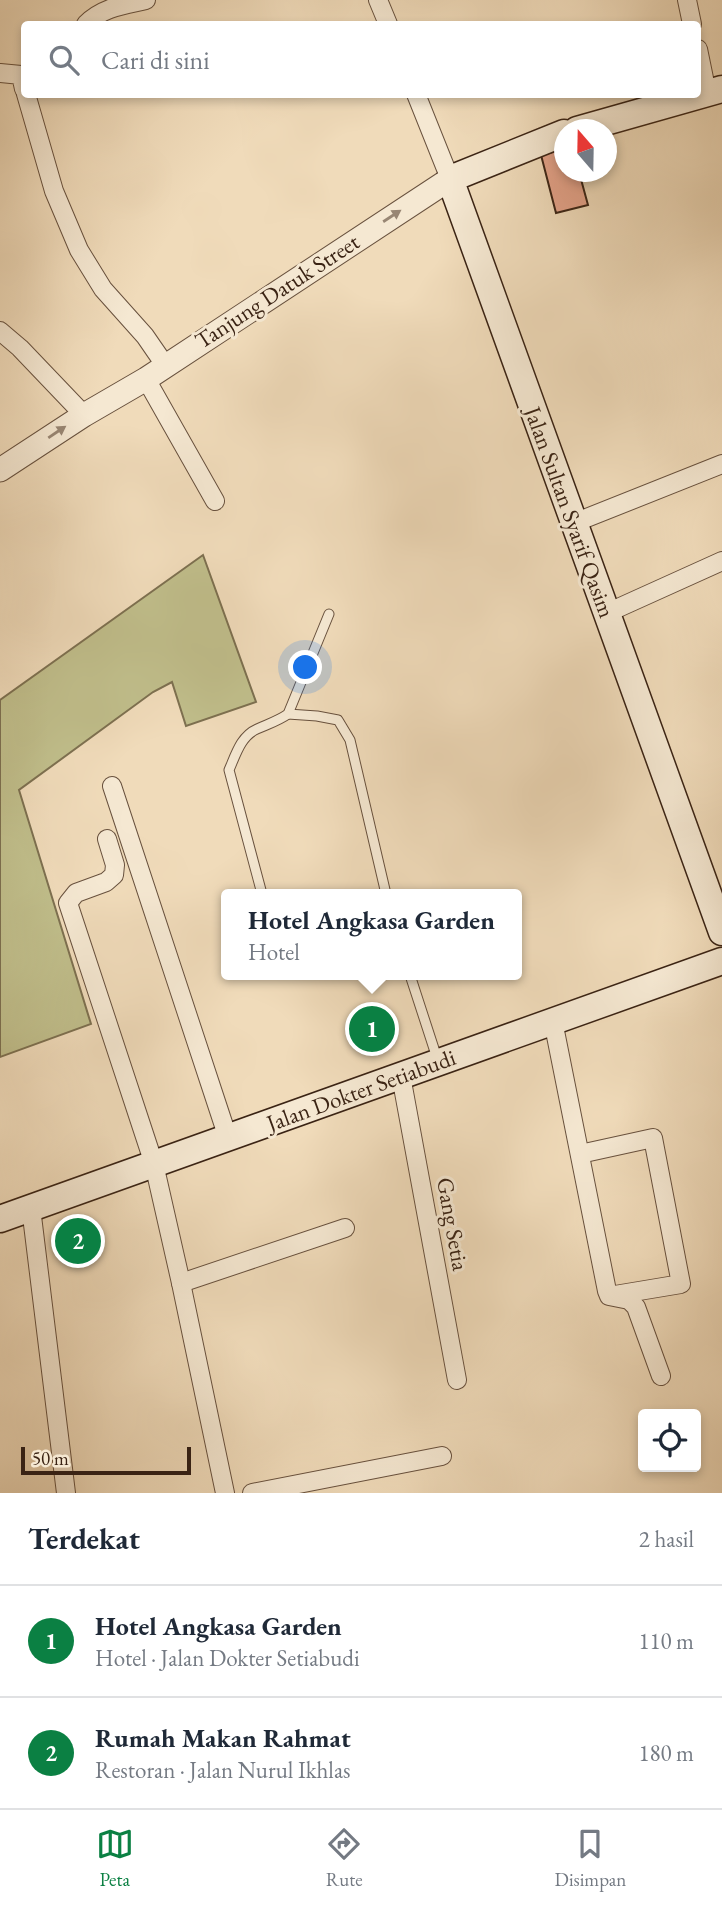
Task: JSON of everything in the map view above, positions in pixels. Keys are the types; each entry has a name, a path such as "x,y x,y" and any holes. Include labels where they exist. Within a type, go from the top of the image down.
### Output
{"main road":[{"path":"616,119 690,98"},
{"name":"Tanjung Datuk Street","path":"450,179 554,137"},
{"name":"Jalan Sultan Syarif Qasim","path":"450,179 722,932"},
{"name":"Jalan Dokter Setiabudi","path":"0,1219 722,961"}],"street":[{"path":"89,21 109,8 146,0"},
{"path":"378,0 387,21"},
{"path":"687,0 691,21"},
{"path":"701,56 715,91"},
{"path":"0,74 21,79"},
{"path":"27,98 54,191 79,250 103,289 145,336 165,365"},
{"name":"Jalan Sultan Syarif Qasim","path":"418,98 450,179"},
{"name":"Tanjung Datuk Street","path":"0,470 83,415 146,379 450,179"},
{"path":"0,331 20,348 83,415"},
{"path":"146,379 215,501"},
{"path":"574,523 722,464"},
{"path":"607,613 722,561"},
{"path":"112,786 228,1138"},
{"path":"107,839 115,866 114,875 106,882 76,893 68,903 154,1164 225,1493"},
{"path":"552,1021 609,1296"},
{"name":"Gang Setia","path":"401,1076 457,1380"},
{"path":"580,1154 653,1138 681,1284 609,1296"},
{"path":"31,1208 66,1493"},
{"path":"181,1283 345,1228"},
{"path":"609,1296 629,1300 636,1307 661,1376"},
{"path":"252,1493 442,1456"}],"lane":[{"path":"260,889 229,770 244,738 254,730 288,714 329,614"},
{"path":"288,714 338,720 350,740 385,889"},
{"path":"412,980 438,1063"}],"shaded area":[{"path":"203,555 256,702 186,726 172,682 153,692 19,790 91,1024 0,1057 0,700"}],"building":[{"path":"554,152 554,182 582,182 588,205 556,213 541,155"}],"place":[{"name":"Hotel Angkasa Garden","path":"372,1029"},
{"name":"Rumah Makan Rahmat","path":"78,1241"}]}
